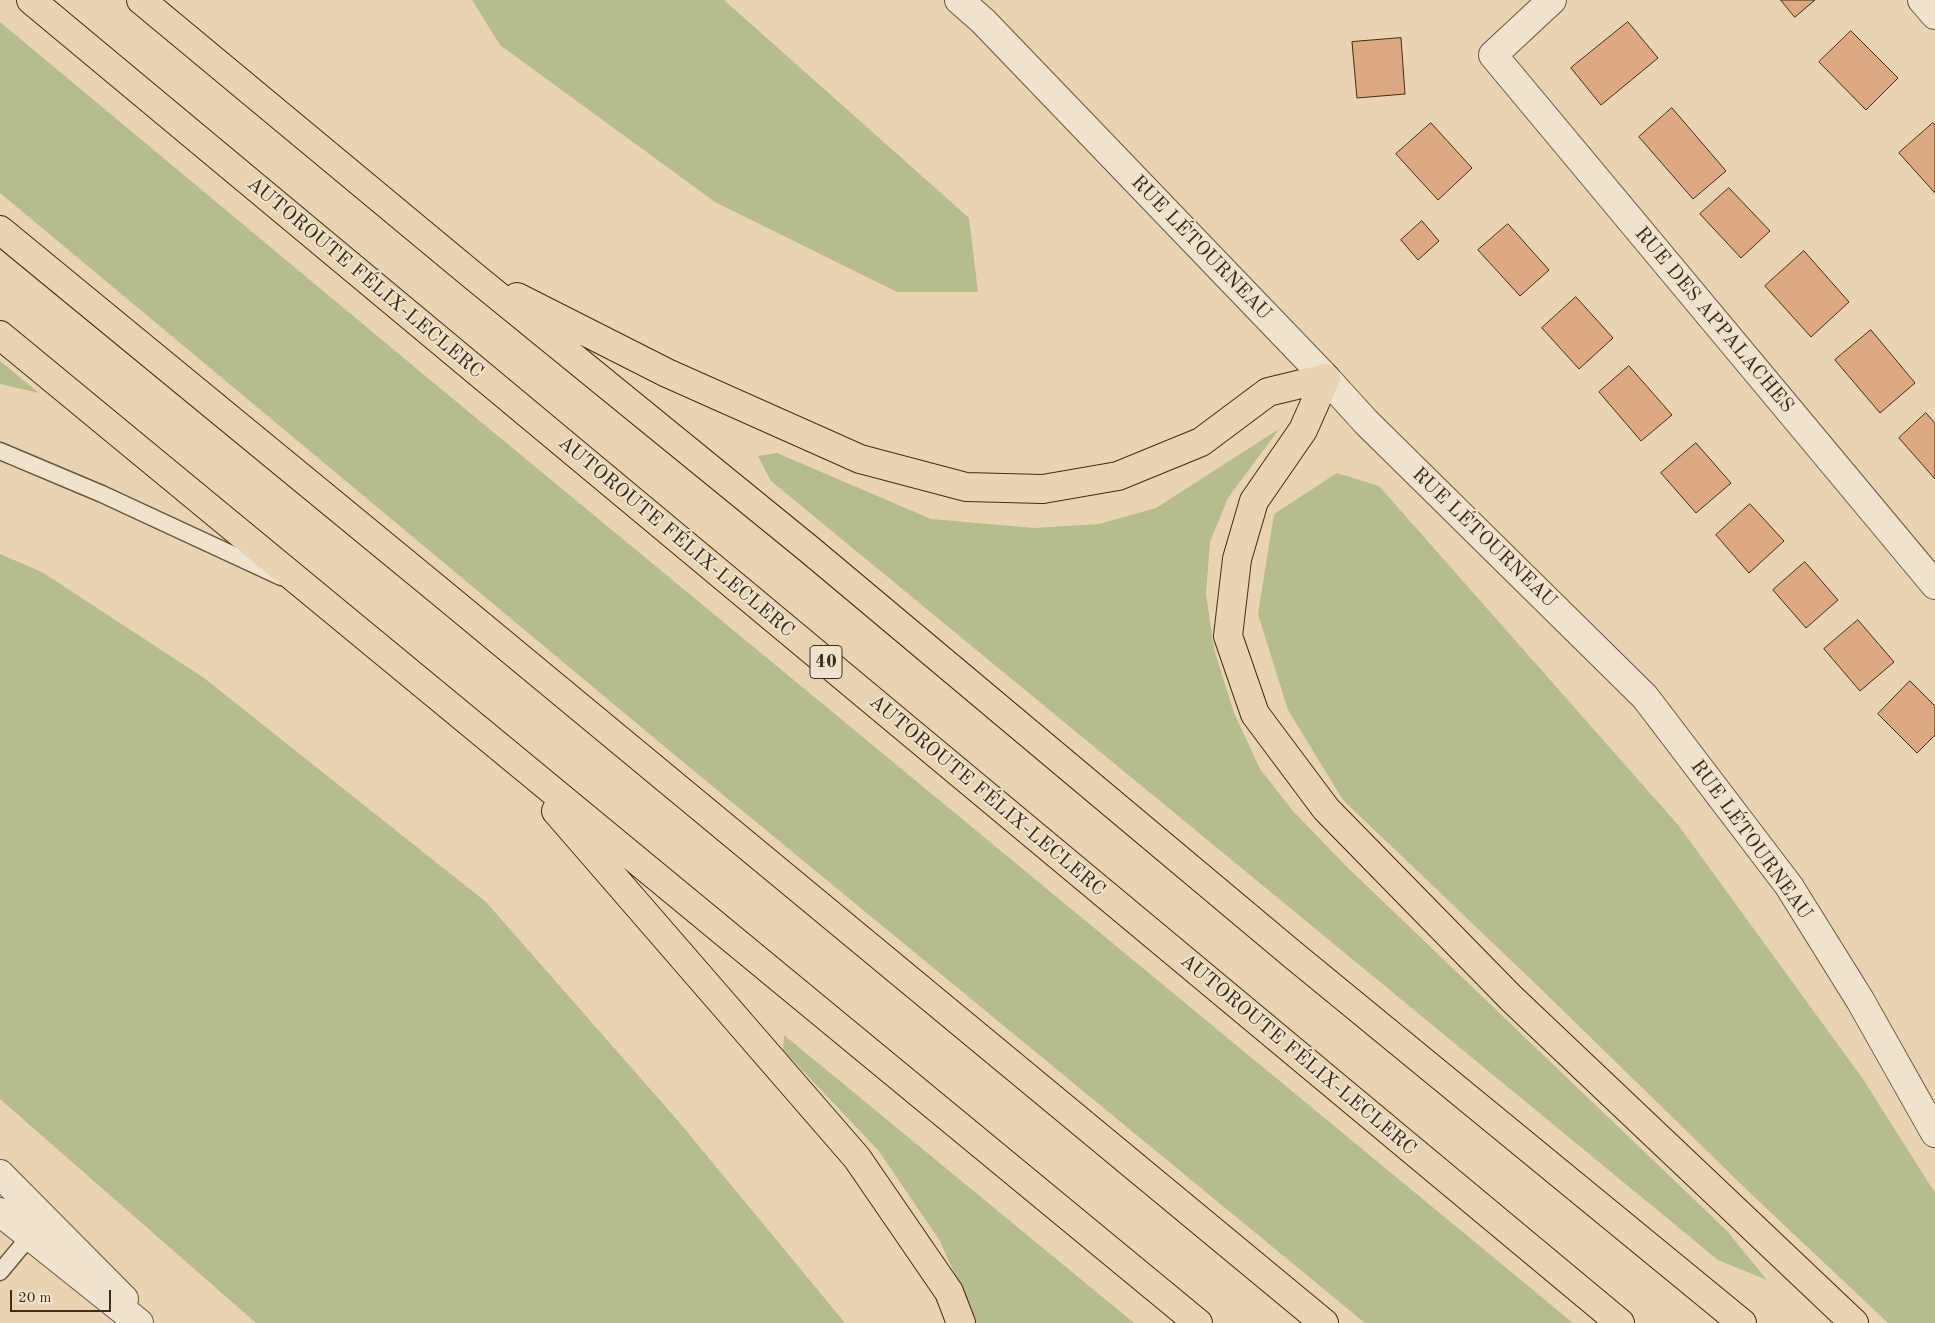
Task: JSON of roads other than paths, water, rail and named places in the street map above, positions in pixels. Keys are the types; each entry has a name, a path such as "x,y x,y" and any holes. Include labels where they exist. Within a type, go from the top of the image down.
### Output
{"highway":[{"name":"AUTOROUTE FÉLIX-LECLERC","path":"31,0 1620,1323"},
{"path":"141,0 471,274 810,550 1292,954 1742,1323"},
{"path":"155,0 183,34"},
{"path":"0,230 444,594 1324,1323"},
{"path":"471,274 667,373 860,459 966,487 1043,489 1118,476 1201,442 1268,392 1326,378"},
{"path":"0,335 1198,1323"},
{"path":"1326,378 1303,430 1254,501 1237,559 1228,636 1255,714 1326,809 1512,999 1854,1323"},
{"path":"504,751 857,1158 949,1292 962,1323"}],"street":[{"name":"RUE LÉTOURNEAU","path":"959,0 983,21 1366,422 1645,697 1789,886 1860,1000 1932,1122"},
{"name":"RUE DES APPALACHES","path":"1552,0 1493,55 1935,585"},
{"path":"1922,0 1935,15"},
{"path":"0,1174 148,1323"},
{"path":"0,1212 139,1323"}],"lane":[{"path":"0,451 102,494 313,592"},
{"path":"0,1272 30,1236"}]}
